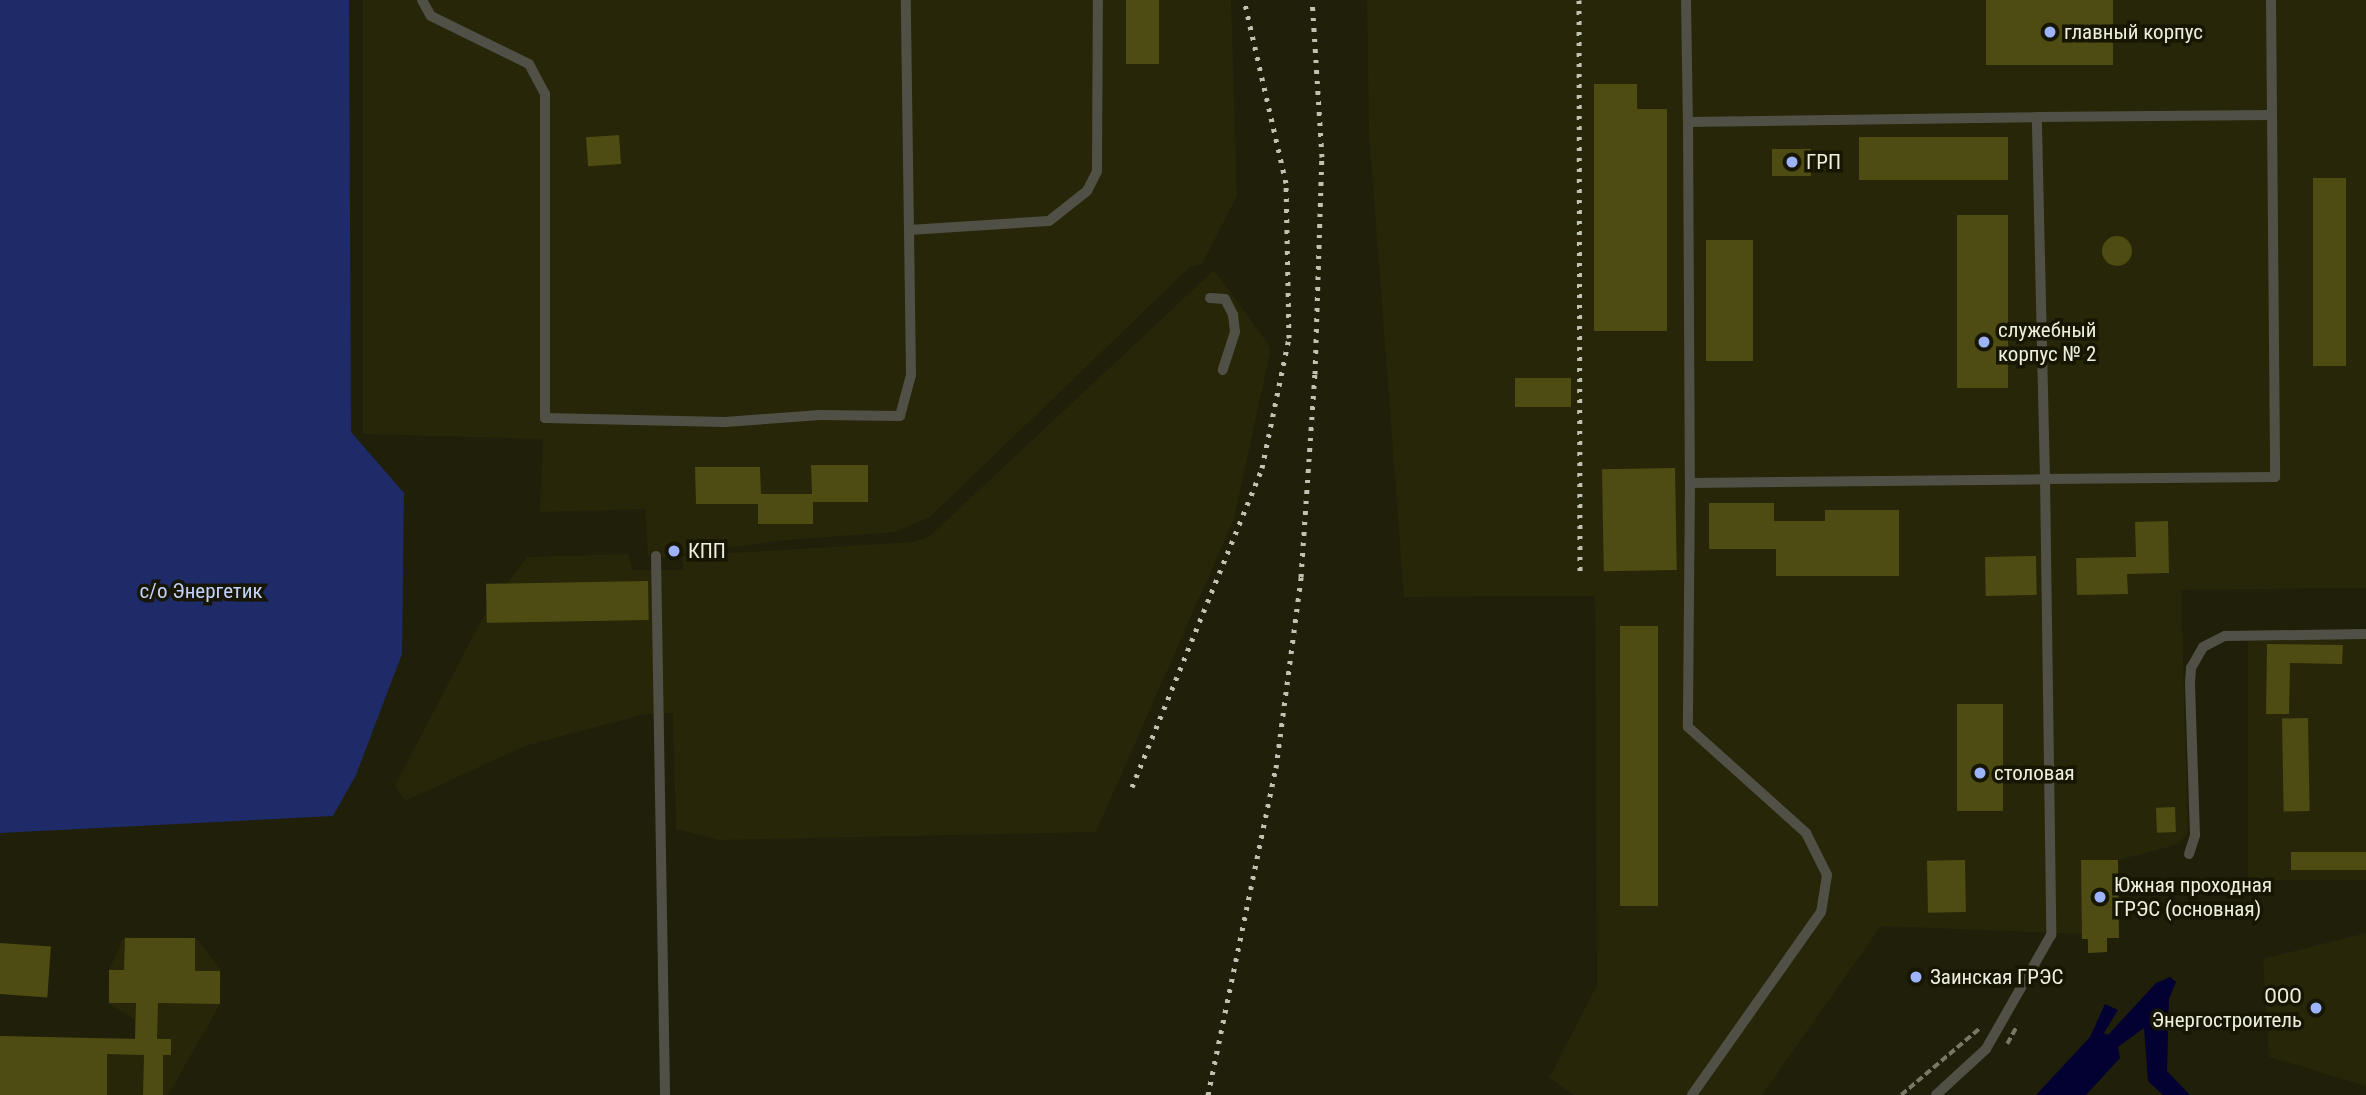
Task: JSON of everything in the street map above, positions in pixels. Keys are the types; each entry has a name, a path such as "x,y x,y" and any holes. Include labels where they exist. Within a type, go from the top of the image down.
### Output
{"lane":[{"path":"422,0 431,16 528,64 545,94 545,418 725,422 820,415 900,416 911,374 906,0"},
{"path":"909,230 1049,221 1087,191 1097,171 1098,0"},
{"path":"1686,0 1690,483 1688,727 1806,832 1827,875 1821,912 1692,1095"},
{"path":"1690,483 2275,477 2271,0"},
{"path":"1688,122 2272,115"},
{"path":"1936,1095 1986,1049 2051,935 2037,117"},
{"path":"1210,299 1225,299 1233,315 1235,332 1223,370"},
{"path":"656,556 665,1095"},
{"path":"2189,854 2195,835 2191,668 2203,647 2225,636 2366,634"}],"shaded area":[{"path":"363,0 1231,0 1237,196 1202,264 1190,267 931,516 896,532 786,540 682,554 681,559 648,556 645,509 540,512 543,439 363,434"},
{"name":"Заинская ГРЭС","path":"1367,0 2366,0 2366,588 2181,590 2188,834 2176,845 2118,860 2119,938 2107,938 2107,952 2088,953 2087,939 2081,934 1881,926 1762,1095 1574,1095 1549,1078 1597,985 1595,596 1404,597 1369,131"},
{"path":"1214,270 1271,348 1234,519 1096,832 719,840 676,829 673,713 645,714 525,746 405,801 395,785 487,610 527,557 628,554 632,570 683,570 683,556 913,542 930,536"},
{"path":"2248,637 2366,637 2366,880 2248,880"},
{"name":"ООО Энергостроитель","path":"2366,933 2366,1086 2269,1057 2263,959"},
{"path":"124,937 196,938 221,970 220,1004 168,1095 0,1095 0,1036 135,1038 135,1020 108,1003 109,970"},
{"path":"2170,977 2176,982 2169,999 2167,1071 2190,1095 2163,1095 2148,1081 2144,1028 2118,1047 2120,1058 2086,1095 2036,1095 2090,1037 2105,1004 2118,1010 2104,1033 2108,1035 2156,983"}],"green space":[{"name":"с/о Энергетик","path":"0,0 349,0 351,432 404,493 402,654 356,775 333,816 0,833"}],"building":[{"path":"1126,0 1159,0 1159,64 1126,64"},
{"name":"главный корпус","path":"1986,0 2113,0 2113,65 1986,65"},
{"path":"1594,84 1637,84 1637,109 1667,109 1667,331 1594,331"},
{"path":"619,135 621,164 588,166 586,137"},
{"path":"1859,137 2008,137 2008,180 1859,180"},
{"name":"ГРП","path":"1772,149 1811,149 1811,176 1772,176"},
{"path":"2313,178 2346,178 2346,366 2313,366"},
{"name":"служебный корпус № 2","path":"1957,215 2008,215 2008,388 1957,388"},
{"path":"2117,236 2128,240 2132,251 2128,262 2117,266 2106,262 2102,251 2106,240"},
{"path":"1706,240 1753,240 1753,361 1706,361"},
{"path":"1515,378 1571,378 1571,407 1515,407"},
{"path":"811,465 868,465 868,502 813,502 813,524 758,524 758,504 696,504 695,467 760,467 761,494 812,494"},
{"path":"1675,468 1677,570 1604,571 1602,469"},
{"path":"1709,503 1774,503 1774,521 1825,521 1825,510 1899,510 1899,576 1776,576 1776,549 1709,549"},
{"path":"2168,521 2169,573 2127,574 2128,594 2077,595 2076,558 2136,557 2135,522"},
{"path":"2036,556 2037,595 1986,596 1985,557"},
{"path":"648,581 649,620 487,623 486,584"},
{"path":"1620,626 1658,626 1658,906 1620,906"},
{"path":"2267,644 2343,645 2342,664 2290,663 2289,714 2266,714"},
{"name":"столовая","path":"1957,704 2003,704 2003,811 1957,811"},
{"path":"2282,718 2308,718 2310,811 2284,811"},
{"path":"2175,807 2176,832 2157,833 2156,808"},
{"path":"2291,852 2366,852 2366,870 2291,870"},
{"path":"1965,860 1966,912 1928,913 1927,861"},
{"name":"Южная проходная ГРЭС (основная)","path":"2081,860 2118,860 2119,938 2107,938 2107,952 2088,953 2088,939 2082,939"},
{"path":"125,938 195,938 195,971 220,971 220,1004 158,1003 157,1039 171,1039 171,1055 163,1055 163,1095 143,1095 144,1055 107,1054 107,1095 0,1095 0,1036 135,1039 136,1003 109,1003 109,970 124,970"},
{"path":"0,943 51,947 47,997 0,994"}],"railway":[{"path":"1132,787 1262,468 1289,338 1286,183 1244,0"},
{"path":"1208,1095 1276,768 1301,577 1315,374 1322,157 1312,0"},
{"path":"1579,0 1580,576"}],"place":[{"name":"главный корпус","path":"2050,32"},
{"name":"ГРП","path":"1792,162"},
{"name":"служебный корпус № 2","path":"1984,342"},
{"name":"КПП","path":"674,551"},
{"name":"столовая","path":"1980,773"},
{"name":"Южная проходная ГРЭС (основная)","path":"2100,897"},
{"name":"Заинская ГРЭС","path":"1916,977"},
{"name":"ООО Энергостроитель","path":"2316,1008"}]}
